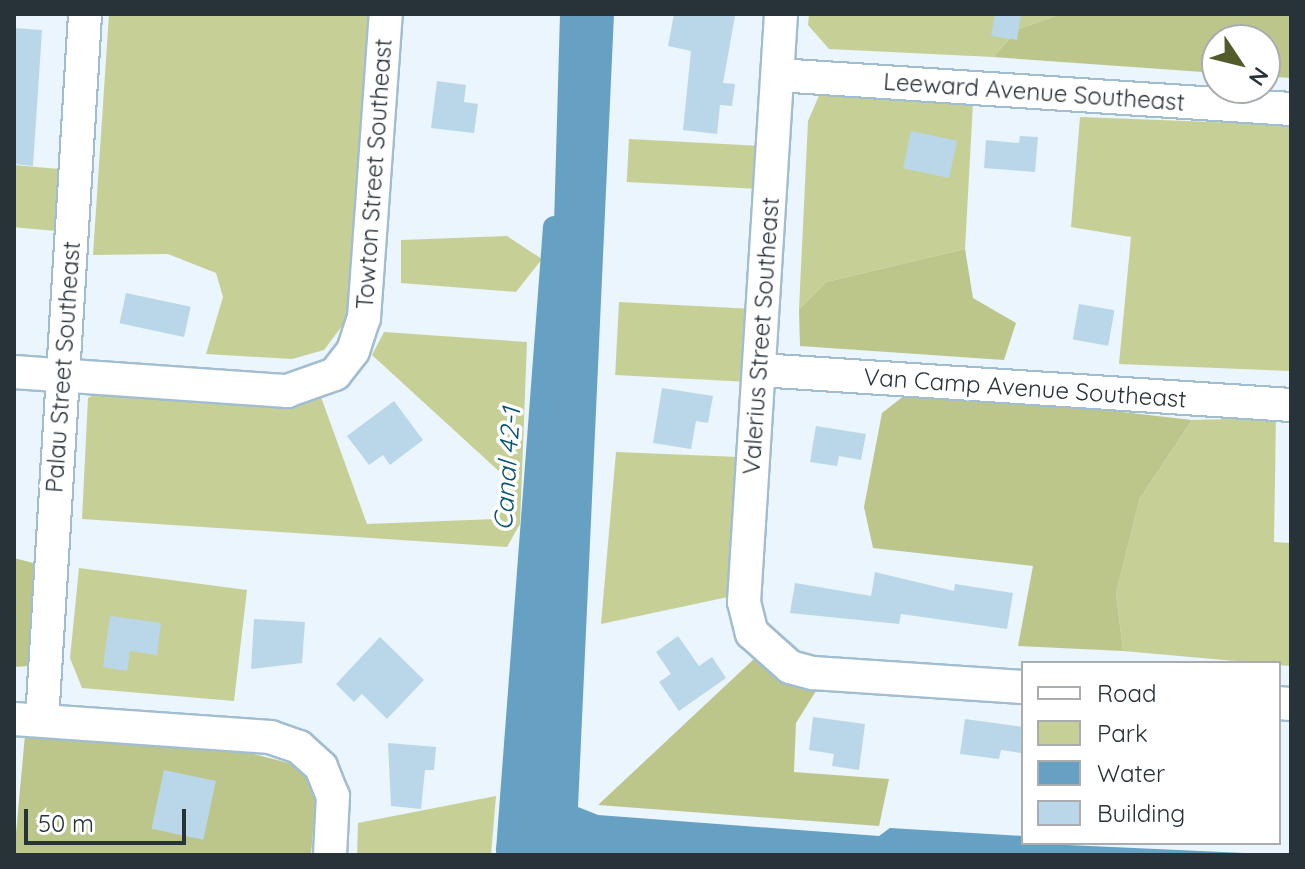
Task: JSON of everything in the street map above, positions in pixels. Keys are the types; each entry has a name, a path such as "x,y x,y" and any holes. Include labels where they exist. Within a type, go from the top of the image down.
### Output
{"street":[{"name":"Palau Street Southeast","path":"28,720 63,376 85,14"},
{"name":"Towton Street Southeast","path":"63,376 287,391 335,374 353,351 364,318 386,14"},
{"name":"Valerius Street Southeast","path":"781,14 744,602 752,633 790,667 813,673 1021,687"},
{"name":"Leeward Avenue Southeast","path":"778,75 1291,109"},
{"name":"Van Camp Avenue Southeast","path":"760,370 1291,405"},
{"path":"14,372 63,376"},
{"path":"28,720 270,737 299,747 321,767 333,796 330,855"}],"green space":[{"path":"109,14 373,14 357,290 348,318 324,350 292,359 206,354 223,297 216,273 168,254 93,255"},
{"path":"809,14 1061,14 1019,29 993,57 829,49 808,25"},
{"path":"1061,14 1291,14 1291,78 1281,77 1281,24 1201,24 1201,72 993,57 1019,29"},
{"path":"821,91 973,103 965,249 826,282 799,309 808,121"},
{"path":"1080,117 1291,125 1291,371 1119,364 1131,237 1071,227"},
{"path":"629,139 762,146 760,189 627,182"},
{"path":"14,165 62,169 56,231 14,227"},
{"path":"507,236 542,259 516,292 401,283 401,240"},
{"path":"965,249 973,298 1016,323 1004,360 800,346 799,309 826,282"},
{"path":"619,302 749,309 745,382 615,375"},
{"path":"384,332 527,342 520,524 507,547 82,519 88,398 104,389 321,397 367,524 496,519 503,475 372,355"},
{"path":"914,388 1192,420 1140,498 1116,593 1123,651 1018,646 1033,566 873,548 864,507 882,413"},
{"path":"1276,418 1274,542 1291,543 1291,666 1281,665 1281,661 1235,661 1123,651 1116,593 1140,498 1192,420"},
{"path":"616,452 739,457 728,597 601,624"},
{"path":"14,558 37,564 28,666 14,667"},
{"path":"79,568 247,590 234,701 82,688 70,658"},
{"path":"755,658 777,679 816,691 796,723 794,772 889,779 879,826 598,805"},
{"path":"25,735 243,751 300,766 316,797 311,855 14,855"},
{"path":"496,796 491,855 357,855 358,823"}],"water":[{"path":"560,14 614,14 578,807 598,815 879,836 890,828 1021,836 1021,845 1291,855 516,855 553,260"}],"building":[{"path":"674,14 735,16 723,83 735,84 732,106 720,105 717,134 683,130 691,51 668,46"},
{"path":"995,14 1021,14 1017,40 991,36"},
{"path":"14,28 42,30 33,166 14,164"},
{"path":"437,81 466,85 464,102 478,104 474,133 431,128"},
{"path":"911,131 957,141 949,178 903,168"},
{"path":"1020,136 1038,137 1035,172 984,168 986,140 1019,143"},
{"path":"126,293 191,307 184,337 120,323"},
{"path":"1079,304 1114,310 1108,346 1073,339"},
{"path":"662,388 713,396 708,423 696,421 691,449 653,443"},
{"path":"394,401 423,440 390,465 383,455 369,465 347,436"},
{"path":"816,426 866,434 861,460 839,456 837,466 810,462"},
{"path":"875,572 954,591 955,584 1013,593 1007,629 901,614 899,624 790,613 795,583 871,596"},
{"path":"110,616 161,623 157,655 130,651 127,671 103,667"},
{"path":"254,619 305,622 302,663 251,669"},
{"path":"678,636 699,666 712,657 726,678 679,711 659,682 671,674 656,652"},
{"path":"380,637 424,680 387,719 362,694 354,702 336,684"},
{"path":"813,717 865,724 859,770 832,766 834,754 809,750"},
{"path":"965,719 1021,727 1021,753 1001,750 999,759 960,754"},
{"path":"388,743 436,747 434,770 425,770 421,809 391,806"},
{"path":"164,770 216,781 203,840 152,829"}],"waterway":[{"name":"Canal 42-1","path":"554,227 507,850 584,855"},
{"name":"Canal 42-1","path":"506,855 507,850"}]}
